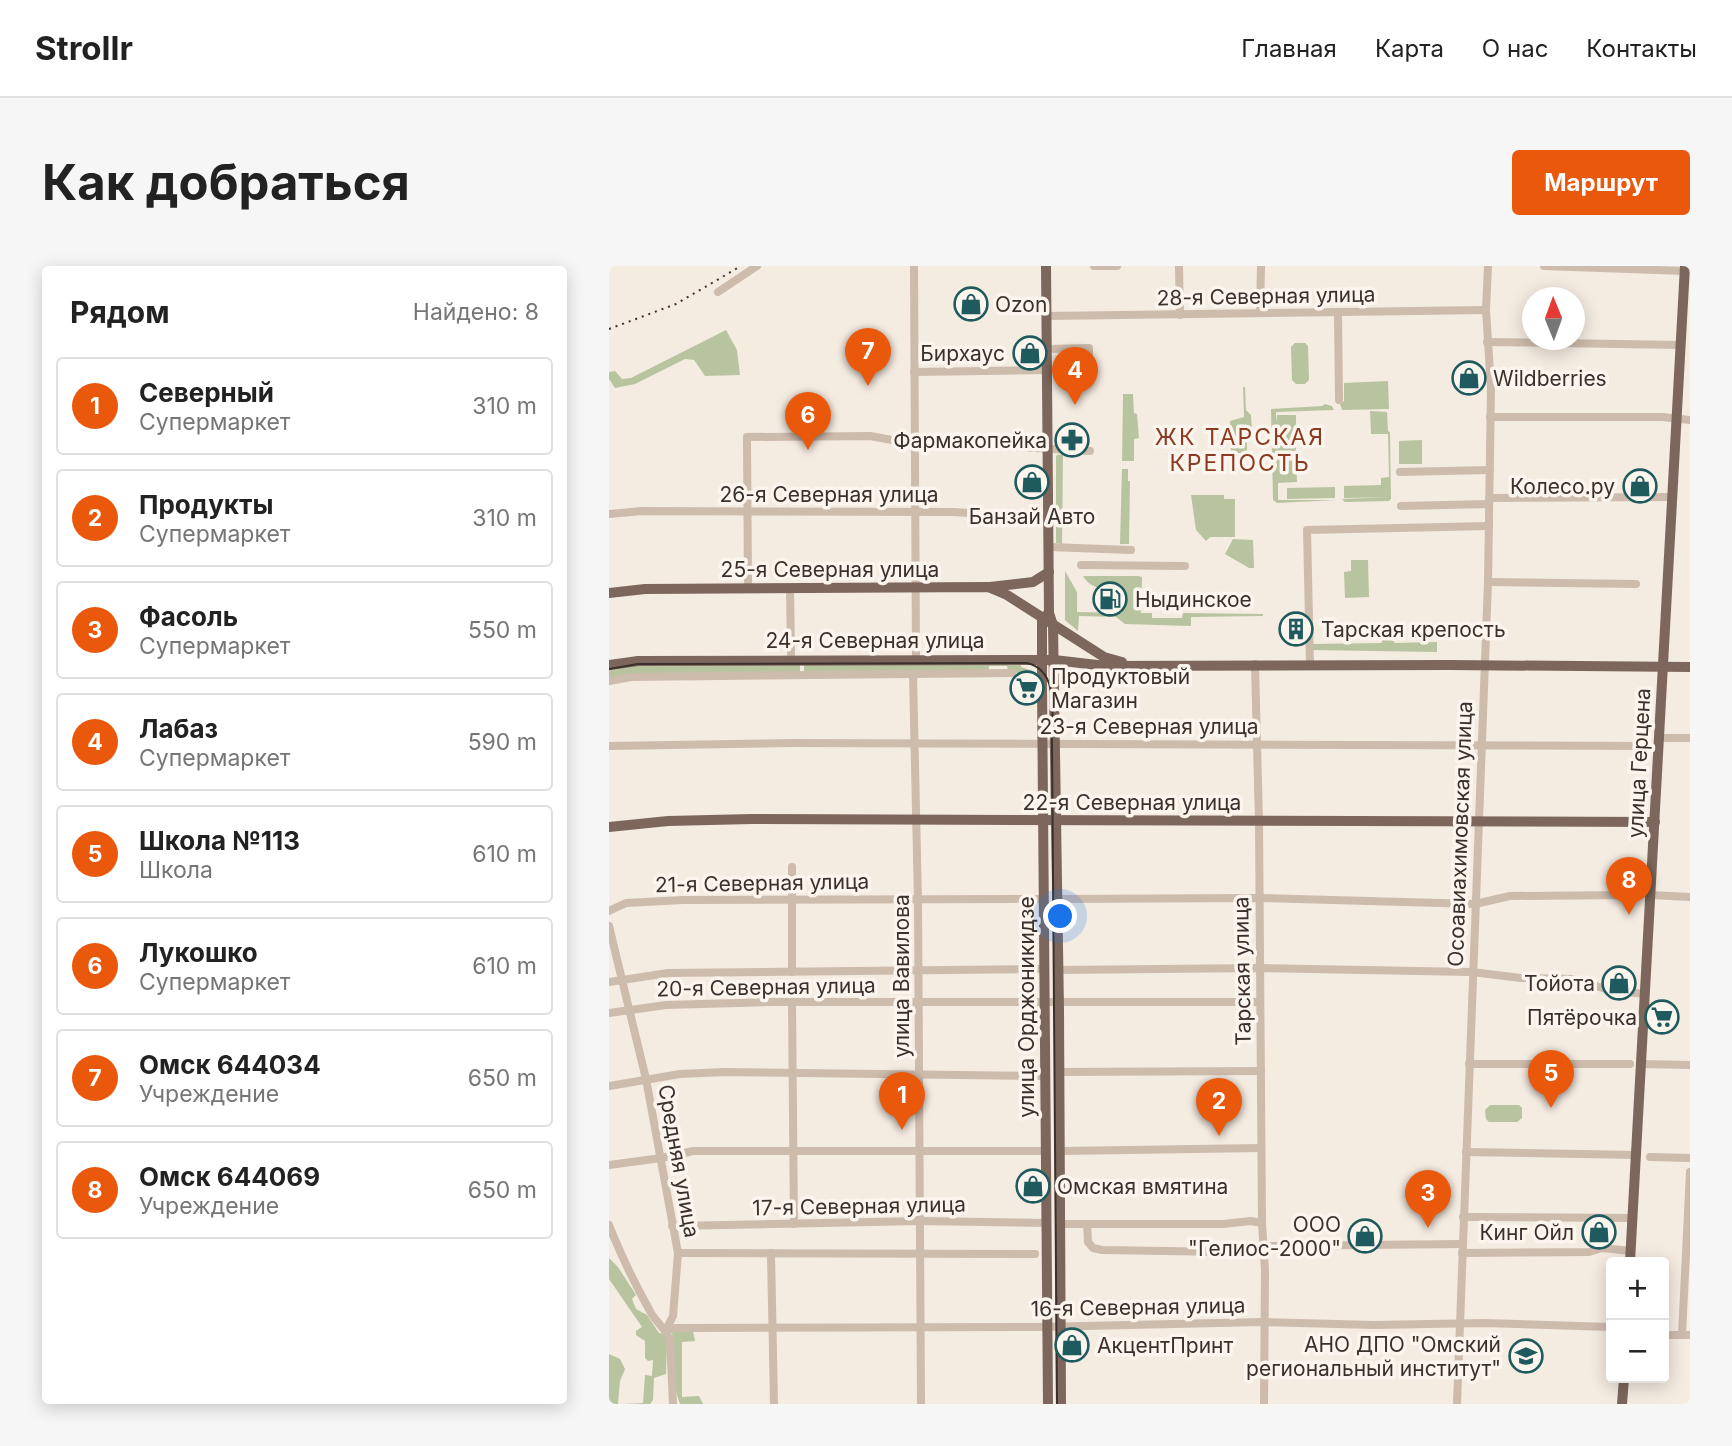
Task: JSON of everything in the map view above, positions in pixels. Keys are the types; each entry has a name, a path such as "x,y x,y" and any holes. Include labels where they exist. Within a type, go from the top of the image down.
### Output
{"main road":[{"name":"улица Орджоникидзе","path":"1046,266 1049,572 1042,660 1048,1404"},
{"name":"улица Герцена","path":"1630,1257 1685,268"},
{"path":"988,587 1033,582 1049,572"},
{"name":"25-я Северная улица","path":"609,593 645,590 988,587 1046,616"},
{"name":"улица Орджоникидзе","path":"1046,616 1053,625 1055,679 1061,1404"},
{"name":"24-я Северная улица","path":"1053,625 1104,657 1140,664"},
{"name":"24-я Северная улица","path":"609,665 638,661 916,659 1054,660 1086,664 1690,667"},
{"path":"1055,679 1064,669 1086,664"},
{"name":"22-я Северная улица","path":"609,827 669,821 752,819 1655,822"},
{"path":"1622,1404 1624,1383"}],"street":[{"path":"718,292 757,266"},
{"path":"914,266 916,659"},
{"path":"1094,266 1117,266"},
{"path":"1179,266 1180,314"},
{"path":"1260,313 1261,266"},
{"name":"Осоавиахимовская улица","path":"1457,1404 1488,582 1490,417 1486,310 1489,266"},
{"path":"1544,266 1685,268"},
{"name":"28-я Северная улица","path":"1046,316 1486,310"},
{"path":"1338,312 1339,400"},
{"path":"1487,342 1681,345"},
{"path":"1047,349 1089,348 1090,356"},
{"path":"914,372 1047,370"},
{"path":"1490,417 1651,417 1690,420"},
{"path":"748,589 747,437 870,436 1090,451"},
{"path":"1400,472 1490,470"},
{"path":"1401,506 1673,497"},
{"name":"26-я Северная улица","path":"609,514 642,511 915,512 1049,517"},
{"path":"1310,665 1307,530 1489,526"},
{"path":"1049,547 1131,550"},
{"path":"1081,565 1185,566"},
{"path":"1488,582 1636,584"},
{"path":"790,589 791,654"},
{"name":"Тарская улица","path":"1255,664 1259,822 1263,1404"},
{"name":"24-я Северная улица","path":"609,681 631,677 1012,673"},
{"name":"улица Вавилова","path":"913,674 918,901 921,1404"},
{"path":"1660,738 1690,738"},
{"name":"23-я Северная улица","path":"609,746 914,743 1647,746"},
{"path":"792,867 792,972"},
{"path":"1057,899 1259,898 1475,904 1510,896 1628,895"},
{"path":"1651,895 1690,897"},
{"name":"21-я Северная улица","path":"609,911 626,903 1044,899"},
{"name":"Средняя улица","path":"609,926 646,1079 678,1253 673,1316 666,1331 670,1340 673,1404"},
{"path":"1058,970 1259,968 1472,972 1521,978 1573,979 1609,990 1645,994"},
{"name":"20-я Северная улица","path":"609,982 668,973 1044,969"},
{"path":"792,1002 794,1224"},
{"name":"20-я Северная улица","path":"609,1013 666,1005 792,1002 1260,1002"},
{"path":"1469,1064 1630,1065"},
{"path":"1641,1064 1690,1065"},
{"path":"1059,1072 1261,1071"},
{"path":"609,1086 646,1079 725,1072 1045,1076"},
{"path":"1060,1151 1261,1148"},
{"path":"609,1165 693,1151 1046,1151"},
{"path":"1467,1152 1637,1156"},
{"path":"1650,1157 1690,1158"},
{"path":"1686,1335 1690,1172"},
{"path":"1463,1217 1633,1218"},
{"name":"17-я Северная улица","path":"672,1226 920,1221 1046,1223"},
{"path":"1060,1224 1262,1223"},
{"path":"1087,1224 1088,1242 1093,1248 1101,1250 1227,1252 1263,1248 1589,1252 1602,1248 1631,1251"},
{"path":"609,1226 642,1297 666,1331"},
{"path":"678,1253 920,1252 1035,1255"},
{"path":"771,1253 774,1404"},
{"name":"16-я Северная улица","path":"666,1331 675,1328 1062,1327 1263,1322 1606,1327"}],"green space":[{"path":"726,330 737,350 740,375 705,376 694,360 685,359 635,384 615,388 609,379 609,372 615,371 622,379 631,378"},
{"path":"1295,343 1305,343 1308,346 1309,380 1305,384 1296,384 1292,380 1291,347"},
{"path":"1388,381 1389,409 1342,410 1340,404 1344,401 1344,383"},
{"path":"1243,387 1246,410 1251,415 1252,430 1247,434 1250,457 1246,458 1243,453 1159,455 1231,452 1230,421 1244,417"},
{"path":"1123,394 1133,394 1134,413 1137,414 1139,438 1134,439 1134,461 1122,461"},
{"path":"1325,404 1332,406 1334,410 1276,412 1276,422 1277,415 1296,415 1296,459 1277,460 1296,461 1297,482 1278,483 1278,500 1337,500 1277,503 1273,500 1271,409"},
{"path":"1370,411 1387,412 1391,499 1345,502 1342,499 1390,497 1344,498 1344,486 1381,485 1381,478 1389,477 1388,434 1371,434"},
{"path":"1422,440 1422,464 1399,464 1399,441"},
{"path":"1063,454 1062,544 1056,543 1056,457"},
{"path":"1122,469 1128,469 1130,481 1129,544 1120,544"},
{"path":"1335,487 1335,498 1287,499 1287,488"},
{"path":"1191,495 1224,495 1224,499 1235,499 1235,537 1210,537 1206,541 1196,530"},
{"path":"1233,539 1253,540 1254,568 1249,568 1225,554"},
{"path":"1351,560 1368,560 1369,597 1345,598 1344,572 1351,571"},
{"path":"1065,571 1077,592 1077,612 1122,613 1121,590 1095,586 1083,576 1138,576 1142,577 1141,613 1152,613 1152,618 1182,618 1183,613 1263,616 1191,617 1191,626 1125,624 1116,617 1079,616 1078,631 1065,620"},
{"path":"1384,639 1392,639 1395,643 1437,642 1437,652 1312,650 1313,644 1381,643"},
{"path":"804,661 1021,664 1021,667 1033,671 1021,674 1008,670 1007,666 989,666 989,670 804,672"},
{"path":"800,663 800,673 609,679 609,668 620,666"},
{"path":"1490,1105 1519,1105 1522,1108 1522,1118 1517,1122 1489,1122 1485,1110"},
{"path":"609,1258 636,1295 632,1299 636,1309 647,1315 659,1333 665,1334 667,1340 666,1374 654,1378 653,1400 650,1404 624,1404 643,1403 645,1375 652,1376 653,1360 648,1361 645,1358 645,1341 636,1335 636,1331 642,1327 609,1279"},
{"path":"672,1331 693,1331 695,1341 682,1342 682,1397 699,1396 703,1404 680,1404 675,1389"},
{"path":"609,1354 620,1359 625,1369 620,1381 618,1404 609,1404"}],"tram line":[{"path":"609,669 638,664 1027,663 1045,675 1050,685 1053,709 1057,1404"}],"railway":[{"path":"609,329 676,304 741,266"}],"place":[{"name":"Ozon","path":"971,304"},
{"name":"Бирхаус","path":"1030,353"},
{"name":"Wildberries","path":"1469,378"},
{"name":"Омск 644034","path":"868,386"},
{"name":"Лабаз","path":"1075,405"},
{"name":"Фармакопейка","path":"1072,440"},
{"name":"Лукошко","path":"808,450"},
{"name":"Банзай Авто","path":"1032,482"},
{"name":"Колесо.ру","path":"1640,486"},
{"name":"Ныдинское","path":"1110,599"},
{"name":"Тарская крепость","path":"1296,629"},
{"name":"Продуктовый Магазин","path":"1027,688"},
{"name":"Омск 644069","path":"1629,915"},
{"name":"Тойота","path":"1619,983"},
{"name":"Пятёрочка","path":"1662,1017"},
{"name":"Школа №113","path":"1551,1108"},
{"name":"Северный","path":"902,1130"},
{"name":"Продукты","path":"1219,1136"},
{"name":"Oмская вмятина","path":"1033,1186"},
{"name":"Фасоль","path":"1428,1228"},
{"name":"Кинг Ойл","path":"1599,1232"},
{"name":"ООО \"Гелиос-2000\"","path":"1365,1236"},
{"name":"АкцентПринт","path":"1072,1345"},
{"name":"АНО ДПО \"Омский региональный институт\"","path":"1526,1356"}],"district":[{"name":"ЖК ТАРСКАЯ КРЕПОСТЬ","path":"1240,450"}]}
